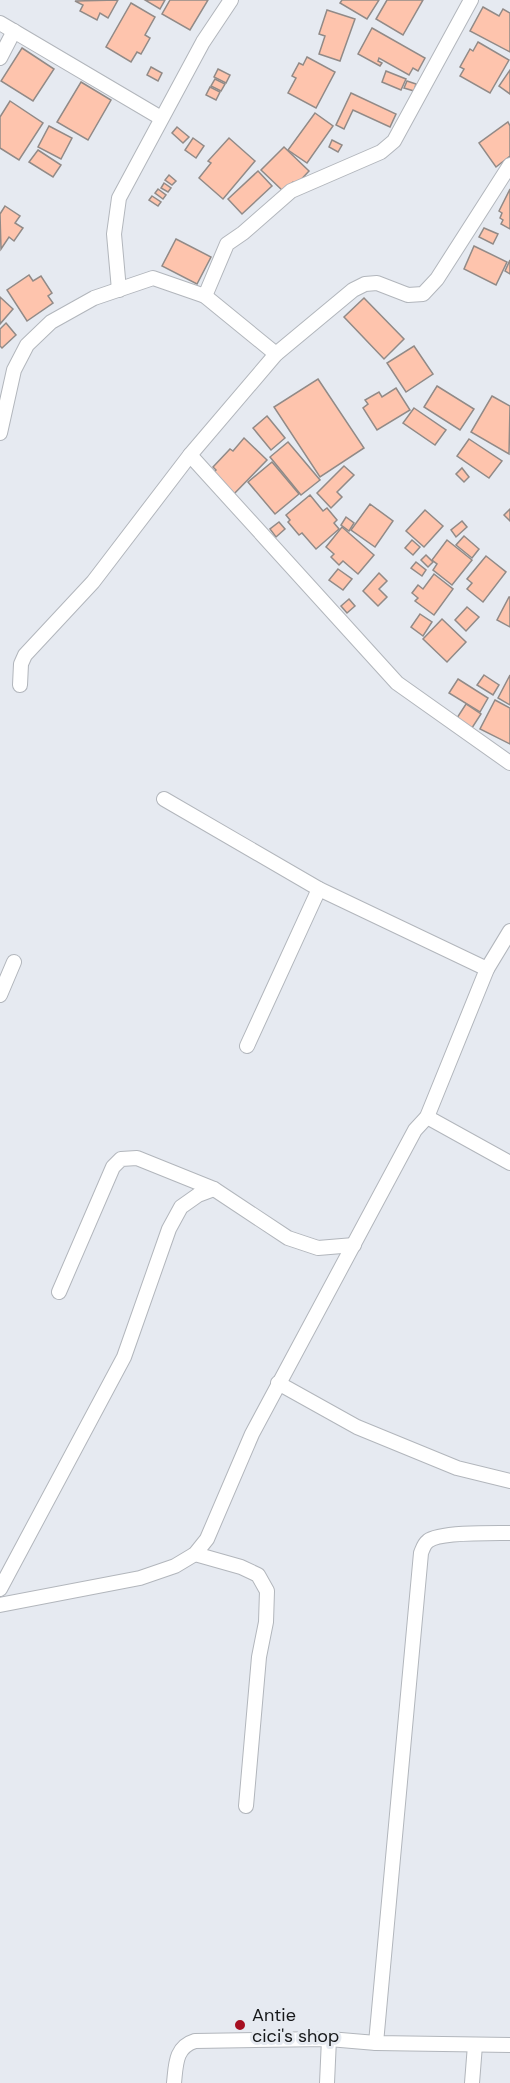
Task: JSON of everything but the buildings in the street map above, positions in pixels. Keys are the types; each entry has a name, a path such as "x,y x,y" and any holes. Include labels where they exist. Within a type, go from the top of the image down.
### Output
{"street":[{"path":"119,290 114,234 119,198 160,118 203,42 231,0"},
{"path":"205,296 227,244 291,191 381,152 394,141 471,0"},
{"path":"0,23 160,118"},
{"path":"0,58 14,31"},
{"path":"20,685 21,664 25,655 93,582 190,455 276,354 353,290 365,284 377,283 408,295 423,294 438,279 510,165"},
{"path":"0,433 14,370 27,345 51,322 94,298 153,278 205,296 276,354"},
{"path":"190,455 397,683 510,763"},
{"path":"164,799 319,890 487,969"},
{"path":"247,1046 319,890"},
{"path":"0,1605 140,1578 175,1566 195,1554 207,1539 252,1434 278,1383 415,1130 427,1117 487,969 510,931"},
{"path":"0,995 14,962"},
{"path":"427,1117 510,1163"},
{"path":"59,1292 113,1167 121,1159 137,1158 214,1189 288,1238 318,1248 354,1245"},
{"path":"0,1589 124,1357 169,1228 181,1207 198,1195 214,1189"},
{"path":"278,1383 357,1427 457,1468 510,1481"},
{"path":"376,2043 421,1553 424,1545 430,1539 462,1534 510,1533"},
{"path":"195,1554 241,1567 258,1575 267,1591 266,1622 259,1657 246,1806"},
{"path":"327,2083 329,2039"},
{"path":"174,2083 176,2060 180,2051 187,2044 195,2041 329,2039 376,2043 510,2045"},
{"path":"472,2083 475,2045"}],"place":[{"name":"Antie cici's shop","path":"240,2025"}]}
